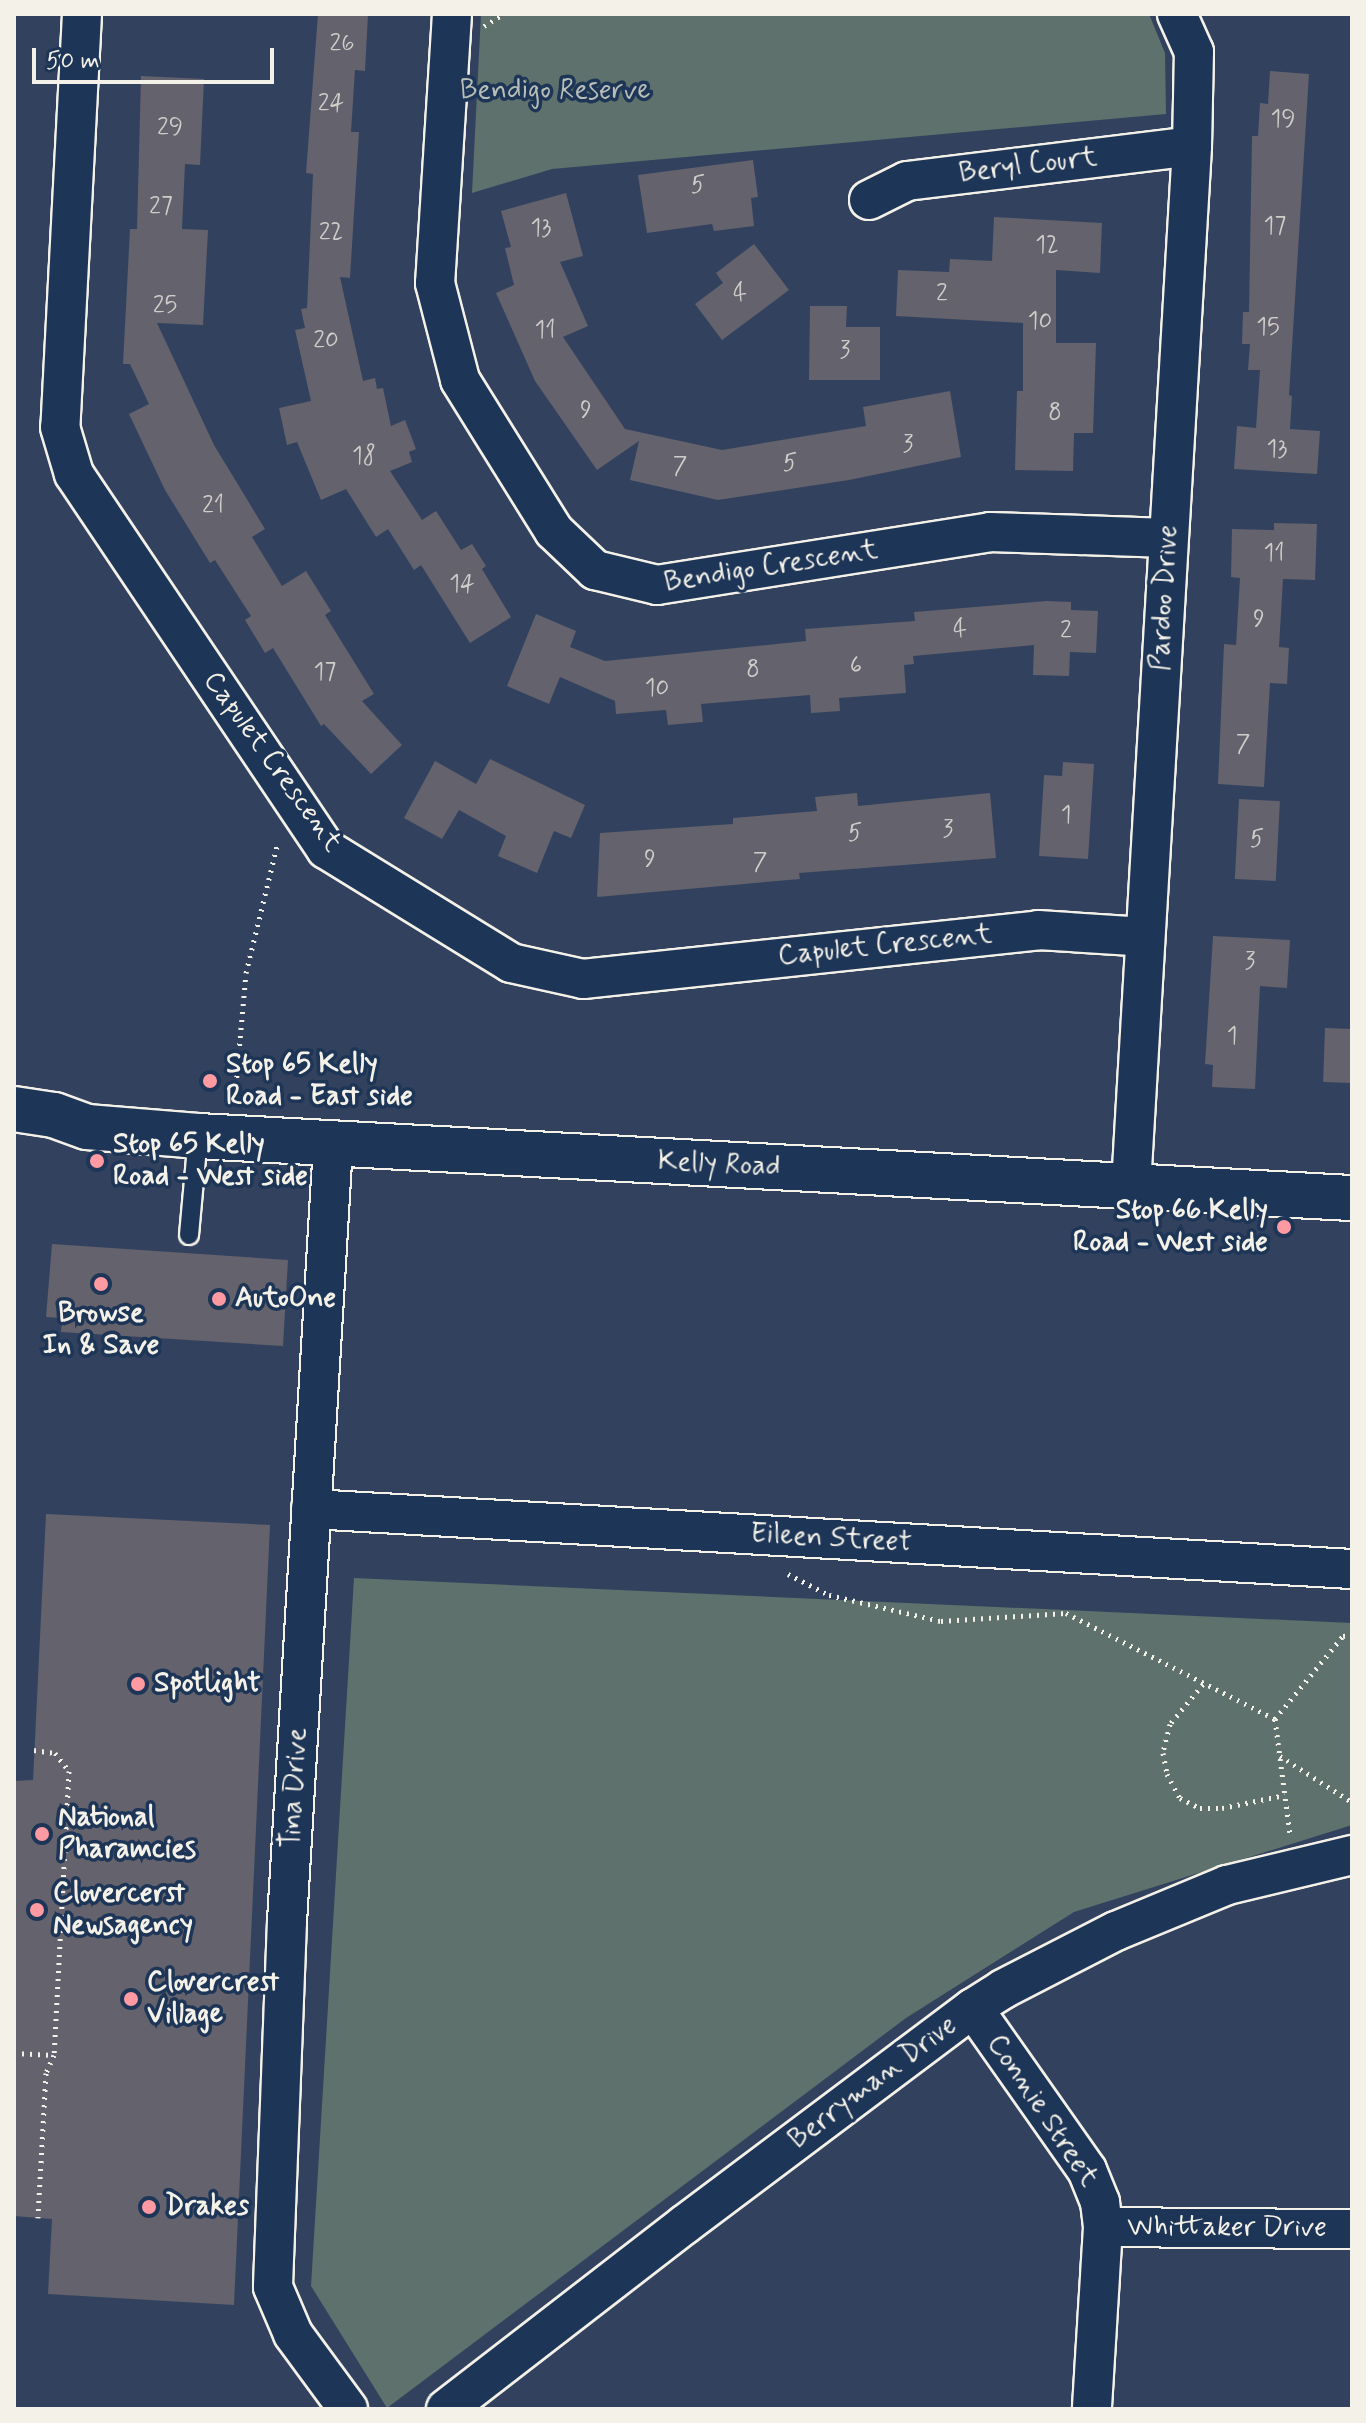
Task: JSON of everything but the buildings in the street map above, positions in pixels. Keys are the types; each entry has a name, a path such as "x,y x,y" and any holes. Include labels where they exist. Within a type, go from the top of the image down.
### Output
{"street":[{"name":"Capulet Crescent","path":"82,14 60,427 74,474 326,849 511,963 583,979 1038,930 1145,937"},
{"name":"Bendigo Crescent","path":"452,14 435,283 460,380 554,531 595,570 657,585 990,532 1168,538"},
{"name":"Pardoo Drive","path":"1131,1186 1192,146 1194,52 1177,14"},
{"name":"Beryl Court","path":"869,200 907,181 1192,146"},
{"name":"Kelly Road","path":"14,1109 54,1115 87,1127 333,1145 1352,1198"},
{"name":"Kelly Road","path":"14,1134 57,1134 87,1127"},
{"name":"Tina Drive","path":"333,1145 287,1921 273,2287 293,2334 348,2409"},
{"name":"Eileen Street","path":"311,1509 1352,1569"},
{"name":"Berryman Drive","path":"446,2409 973,2008 1066,1955 1164,1910 1227,1885 1352,1855"},
{"name":"Connie Street","path":"973,2008 1087,2170 1100,2202 1103,2227 1092,2409"},
{"name":"Whittaker Drive","path":"1103,2227 1352,2229"}],"lane":[{"path":"189,1235 198,1136"}],"path":[{"path":"236,1085 246,973 281,831 299,808"},
{"path":"788,1574 829,1595 941,1621 1066,1613 1275,1719"},
{"path":"1292,1847 1275,1719 1343,1636 1352,1635"},
{"path":"1203,1684 1170,1724 1163,1753 1167,1774 1180,1798 1200,1808 1222,1808 1285,1795"},
{"path":"34,1750 55,1753 69,1771 54,2055 46,2073 38,2218"},
{"path":"1279,1755 1352,1802"},
{"path":"14,2053 54,2055"}],"green space":[{"name":"Bendigo Reserve","path":"481,14 1149,14 1165,53 1166,114 552,169 472,193"},
{"path":"354,1578 1352,1623 1352,1825 1074,1912 906,2018 387,2408 311,2286"}],"place":[{"name":"Stop 65 Kelly Road - East side","path":"210,1081"},
{"name":"Stop 65 Kelly Road - West side","path":"97,1161"},
{"name":"Stop 66 Kelly Road - West side","path":"1284,1227"},
{"name":"Browse In & Save","path":"101,1284"},
{"name":"AutoOne","path":"219,1299"},
{"name":"Spotlight","path":"138,1684"},
{"name":"National Pharamcies","path":"42,1834"},
{"name":"Clovercerst Newsagency","path":"37,1910"},
{"name":"Clovercrest Village","path":"131,1999"},
{"name":"Drakes","path":"149,2207"}]}
